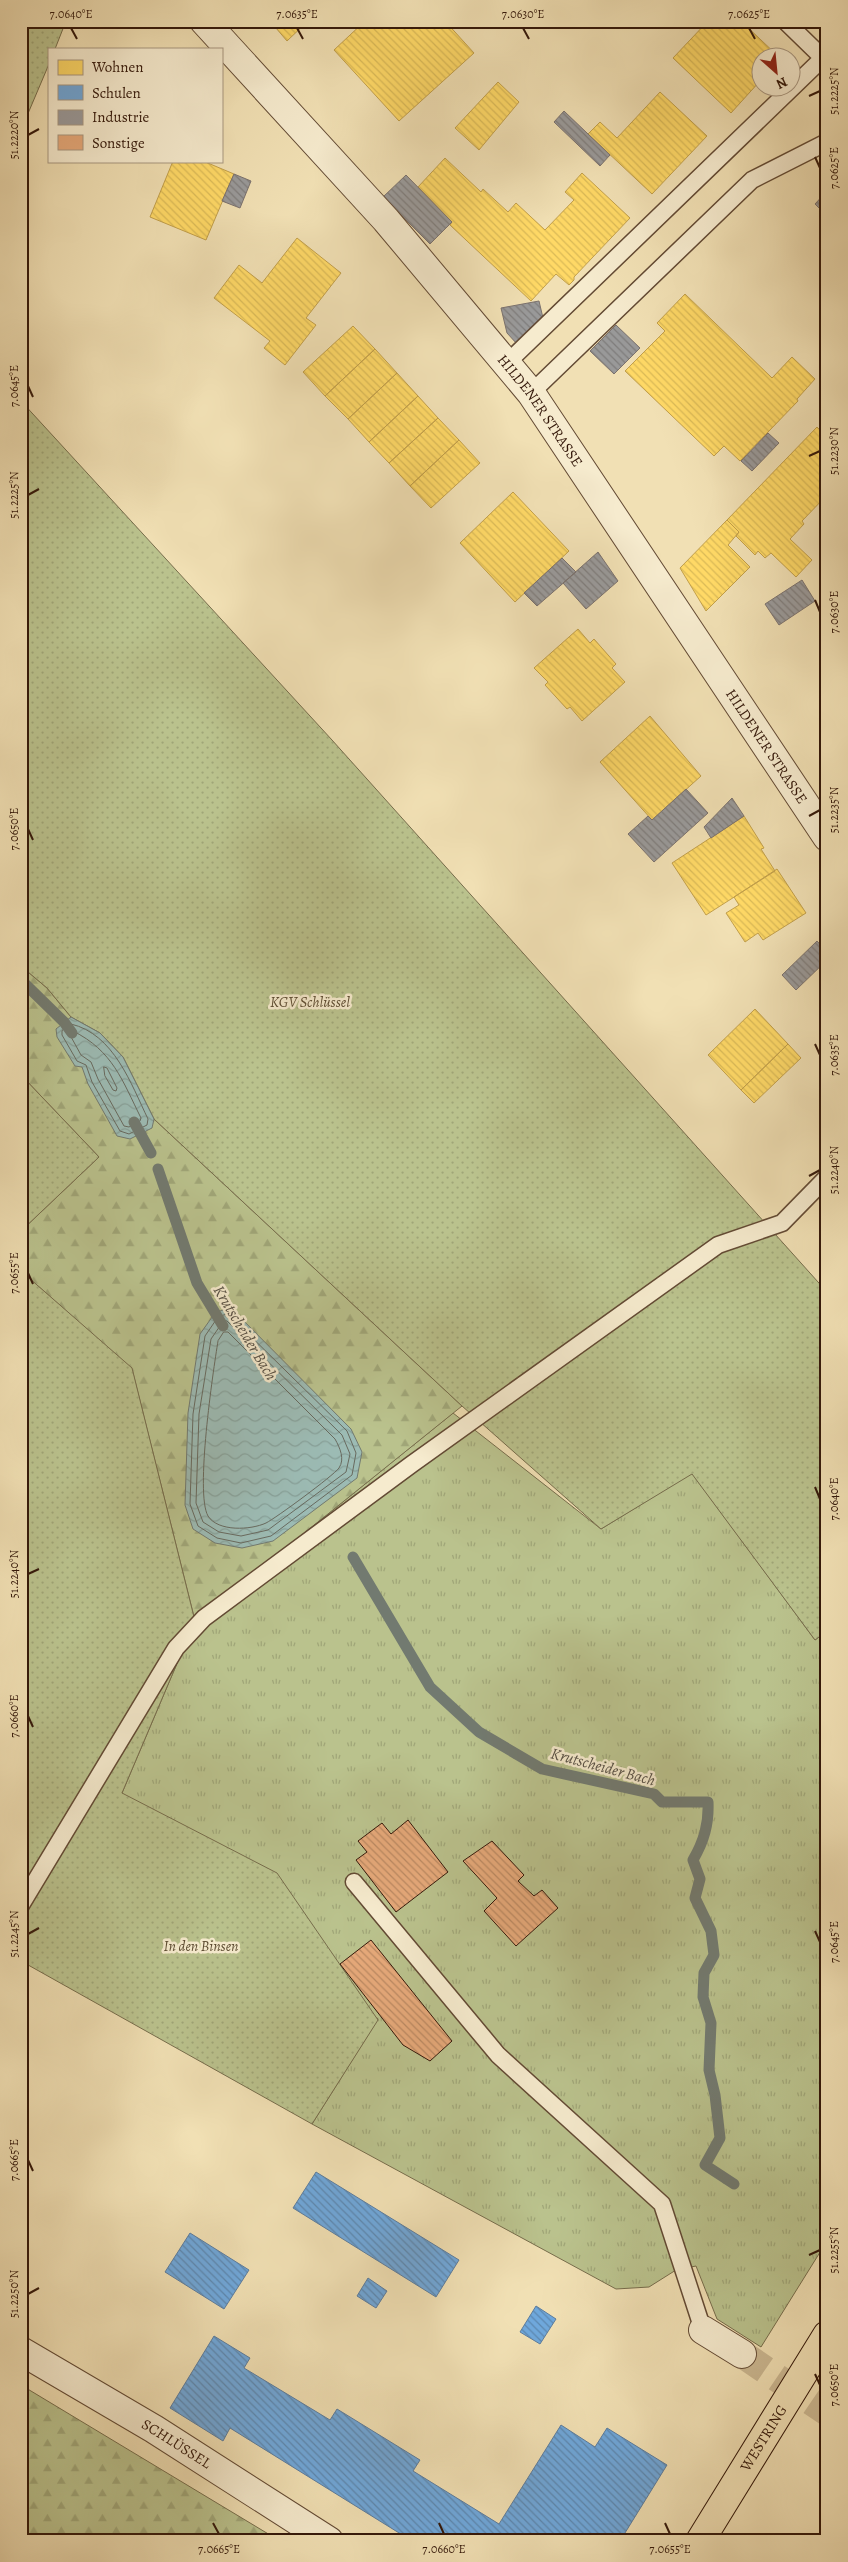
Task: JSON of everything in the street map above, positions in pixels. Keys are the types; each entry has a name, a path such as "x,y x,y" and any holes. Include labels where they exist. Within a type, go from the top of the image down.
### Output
{"main road":[{"name":"WESTRING","path":"700,2541 827,2335"}],"street":[{"name":"HILDENER STRASSE","path":"204,21 386,220 531,393 827,837"},
{"path":"703,2330 742,2354"},
{"name":"SCHLÜSSEL","path":"21,2351 154,2429 329,2541"}],"lane":[{"path":"507,363 823,58 785,21"},
{"path":"531,393 752,180 827,142"},
{"path":"21,1905 176,1648 204,1618 412,1464 718,1245 782,1223 827,1177"},
{"path":"354,1882 498,2055 662,2204 703,2330"}],"green space":[{"path":"21,21 66,21 55,48 48,48 48,66 21,130"},
{"name":"KGV Schlüssel","path":"21,401 332,740 827,1292 827,1631 815,1640 692,1474 601,1529 462,1406 154,1119 123,1057 100,1033 71,1017 47,988 21,966"},
{"path":"21,966 47,988 71,1017 100,1033 123,1057 154,1119 462,1406 195,1621 132,1369 21,1271 21,1231 99,1157 21,1075"},
{"path":"21,1075 99,1157 21,1231"},
{"name":"In den Binsen","path":"21,1271 132,1368 195,1621 122,1793 277,1873 378,2020 312,2124 21,1961"},
{"path":"453,1413 601,1529 692,1473 815,1640 827,1631 827,2241 761,2347 717,2319 696,2266 676,2270 649,2287 616,2289 312,2124 378,2019 122,1793 195,1621"},
{"path":"21,2385 280,2541 21,2541"}],"water":[{"path":"71,1017 100,1033 123,1057 154,1119 152,1128 130,1139 117,1136 88,1084 82,1067 75,1066 57,1037 56,1029"},
{"path":"230,1307 351,1429 362,1452 357,1478 273,1541 242,1548 215,1543 193,1529 185,1505 188,1413 200,1334 215,1313"}],"building: Wohnen":[{"path":"270,21 308,21 287,41"},
{"path":"365,21 445,21 474,53 399,121 334,50"},
{"path":"708,21 741,21 769,48 750,48 750,92 731,113 673,58"},
{"path":"498,82 519,102 479,150 455,128"},
{"path":"660,92 707,136 652,194 588,134 600,122 617,138"},
{"path":"445,158 481,192 483,189 508,212 516,203 545,230 574,200 565,192 582,173 630,218 574,277 574,280 569,285 556,274 531,301 450,225 452,222 418,187"},
{"path":"173,162 205,162 234,174 206,240 150,217"},
{"path":"297,238 341,273 306,318 316,325 285,365 264,348 270,341 214,298 239,265 262,283"},
{"path":"685,294 772,378 792,357 815,379 797,399 798,401 740,461 724,446 714,456 625,371 665,331 657,323"},
{"path":"353,326 375,349 325,396 303,372"},
{"path":"375,349 397,373 348,419 325,396"},
{"path":"397,373 418,396 369,442 348,419"},
{"path":"418,396 438,418 389,463 369,442"},
{"path":"438,418 459,440 410,486 389,463"},
{"path":"817,427 827,437 827,495 802,521 804,524 790,539 812,560 796,577 771,553 765,558 758,551 755,555 736,536 739,532 727,520"},
{"path":"459,440 480,463 431,508 410,486"},
{"path":"513,492 569,551 515,602 460,543"},
{"path":"727,520 739,532 728,545 750,567 706,611 680,568"},
{"path":"578,629 590,643 594,639 616,664 612,668 625,682 582,721 570,707 567,709 545,685 548,682 534,668"},
{"path":"650,716 701,776 652,820 600,762"},
{"path":"744,816 764,848 761,849 775,871 706,915 672,863"},
{"path":"777,869 806,913 763,940 758,933 745,942 726,913 739,905 734,897"},
{"path":"755,1009 788,1044 741,1090 708,1055"},
{"path":"788,1044 801,1058 754,1103 741,1090"}],"building: Schulen":[{"path":"316,2172 459,2260 436,2297 293,2208"},
{"path":"190,2233 249,2270 224,2309 165,2272"},
{"path":"368,2278 387,2291 376,2308 357,2296"},
{"path":"536,2306 556,2319 540,2344 520,2332"},
{"path":"214,2336 250,2358 244,2368 330,2420 337,2409 420,2460 413,2471 499,2524 561,2425 595,2447 607,2428 667,2465 620,2541 412,2541 230,2428 223,2441 170,2408"}],"building: Industrie":[{"path":"564,111 610,155 600,166 554,122"},
{"path":"234,174 251,181 240,208 222,201"},
{"path":"406,175 452,222 430,244 383,197"},
{"path":"827,191 827,216 815,204"},
{"path":"539,301 543,318 517,344 507,333 501,308"},
{"path":"616,325 640,348 614,374 590,351"},
{"path":"768,433 779,443 752,471 741,461"},
{"path":"598,552 618,581 586,609 563,583"},
{"path":"562,558 576,572 537,606 524,593"},
{"path":"802,580 815,601 779,625 765,604"},
{"path":"686,789 708,813 654,862 628,834 648,816 652,820"},
{"path":"732,798 744,816 711,838 704,827"},
{"path":"817,941 827,952 827,960 796,990 782,975"}],"building: Sonstige":[{"path":"408,1820 448,1872 396,1912 356,1860 367,1852 358,1841 382,1823 391,1834"},
{"path":"492,1841 524,1875 518,1881 534,1896 542,1890 558,1908 516,1946 484,1911 497,1898 463,1861"},
{"path":"371,1940 452,2041 430,2061 403,2045 340,1964"}],"waterway":[{"name":"Krutscheider Bach","path":"21,980 64,1022 72,1033"},
{"name":"Krutscheider Bach","path":"134,1122 151,1153"},
{"name":"Krutscheider Bach","path":"158,1169 197,1283 223,1326"},
{"name":"Krutscheider Bach","path":"353,1557 430,1687 479,1732 542,1769 654,1794 662,1802 708,1802 708,1818 705,1832 693,1860 700,1879 695,1898 711,1931 714,1955 704,1973 703,1997 711,2023 709,2070 715,2095 720,2138 705,2165 734,2184"}],"tunnel":[{"path":"742,2354 827,2412"}]}
